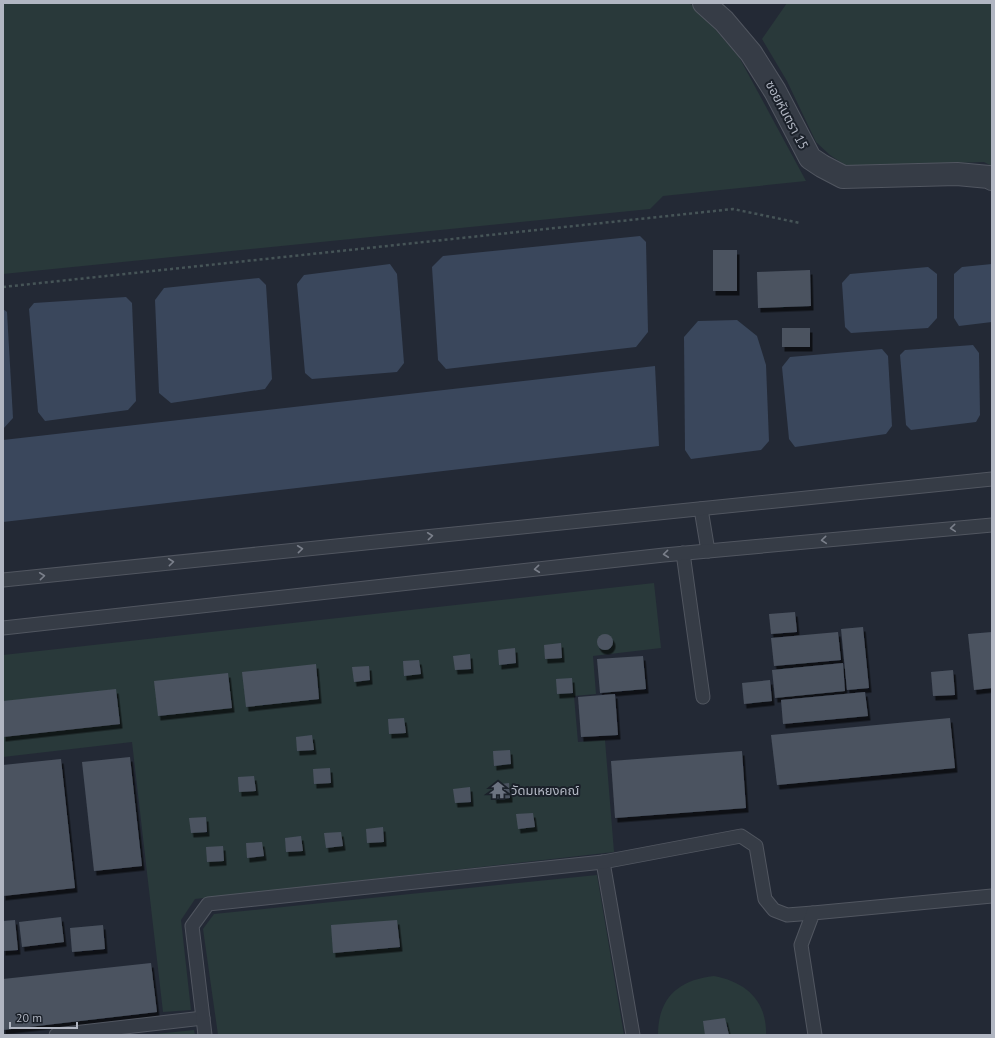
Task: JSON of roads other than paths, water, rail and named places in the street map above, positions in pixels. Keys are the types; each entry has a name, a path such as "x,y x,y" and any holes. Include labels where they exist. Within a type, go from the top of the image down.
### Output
{"street":[{"name":"ซอยหันตรา 15","path":"704,3 724,21 751,53 776,91 810,158 822,166 843,177 957,174 989,177 992,179"}],"lane":[{"path":"3,580 992,479"},
{"path":"701,508 708,551"},
{"path":"3,628 683,553 992,525"},
{"path":"683,553 703,697"},
{"path":"205,1035 192,926 208,904 603,862 741,836 756,846 765,899 774,910 787,915 992,896"},
{"path":"603,862 633,1035"},
{"path":"813,913 801,946 815,1035"},
{"path":"56,1035 203,1018"}],"water":[{"path":"640,236 646,242 648,332 636,347 446,369 438,360 432,267 443,256"},
{"path":"390,264 397,274 404,363 397,372 312,379 305,373 297,284 304,275"},
{"path":"992,264 992,322 959,326 954,318 954,274 962,267"},
{"path":"928,267 937,274 937,318 928,328 851,333 845,327 842,283 850,274"},
{"path":"259,278 266,285 272,379 265,389 171,403 159,393 155,300 164,288"},
{"path":"126,297 132,303 136,401 128,410 45,421 38,412 29,309 34,303"},
{"path":"3,309 7,312 13,418 3,429"},
{"path":"737,320 757,336 766,365 769,441 761,450 691,459 685,450 684,337 698,321"},
{"path":"973,345 979,353 980,415 976,422 911,430 906,425 900,355 905,350"},
{"path":"882,349 888,356 892,426 886,434 795,447 789,439 782,367 790,357"},
{"path":"655,366 659,446 3,522 3,440"}],"place":[{"name":"วัดมเหยงคณ์","path":"498,790"}]}
